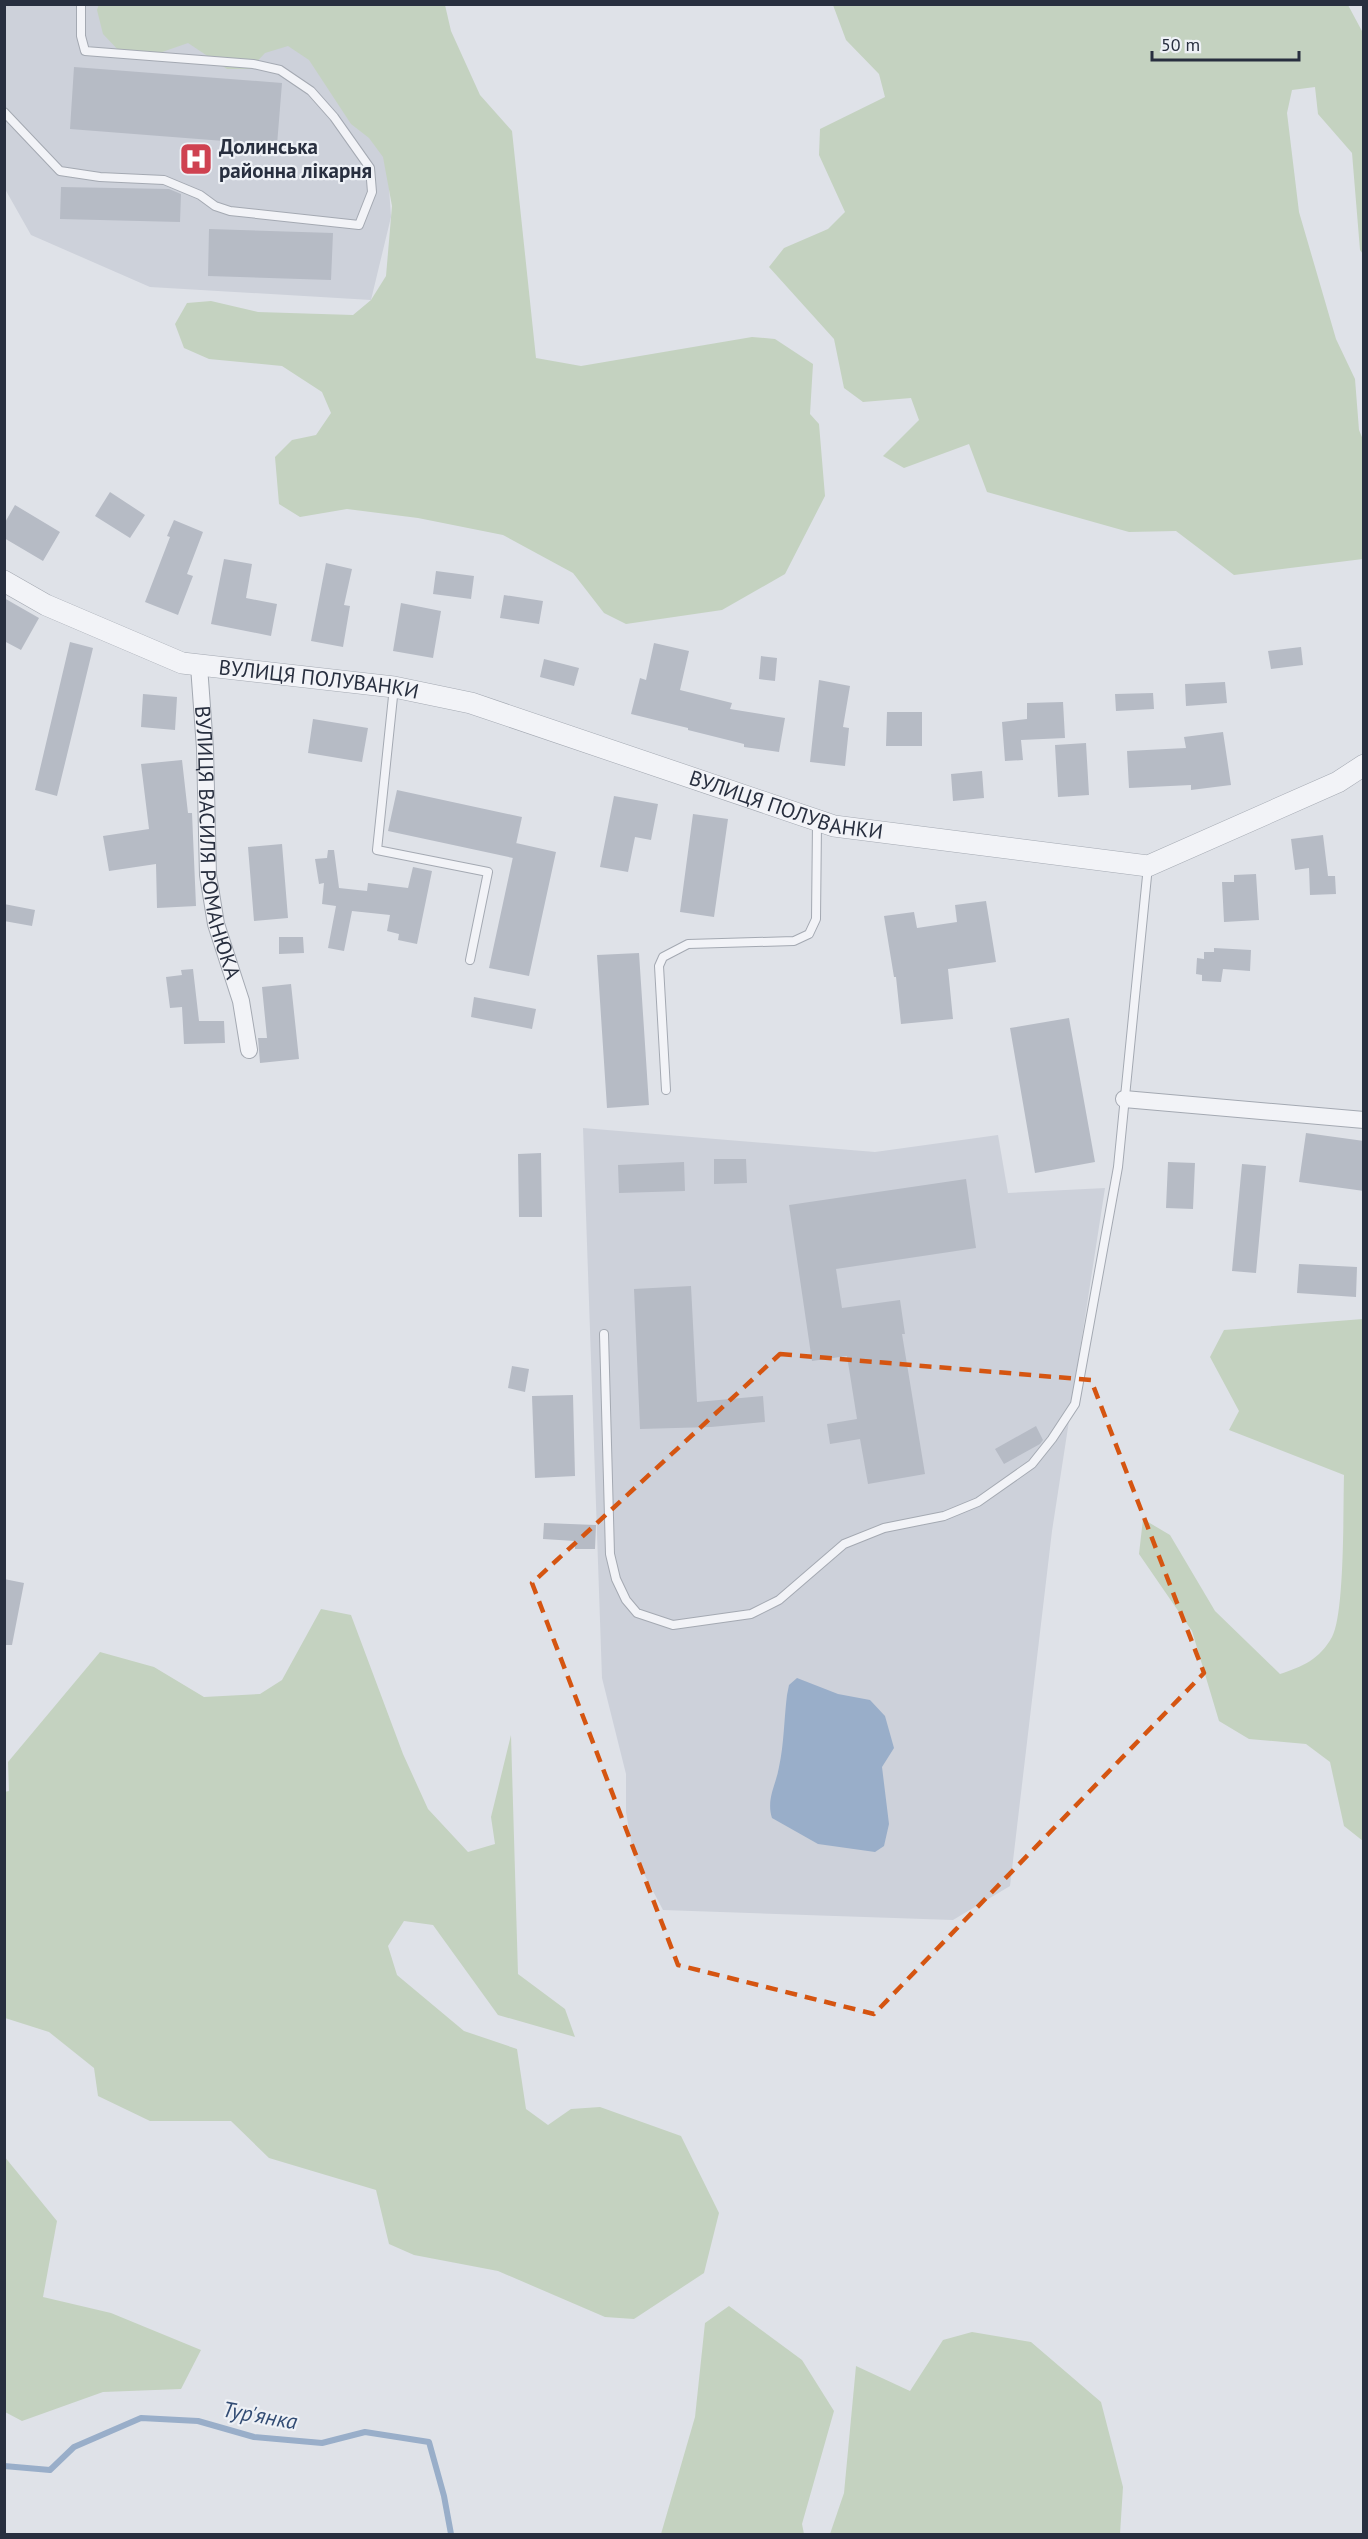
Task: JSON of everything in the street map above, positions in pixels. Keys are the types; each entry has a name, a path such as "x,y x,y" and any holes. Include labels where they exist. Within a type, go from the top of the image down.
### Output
{"street":[{"path":"4,581 46,605 182,663 199,666"},
{"name":"ВУЛИЦЯ ПОЛУВАНКИ","path":"199,666 394,687 471,703 834,826 1148,866"},
{"name":"ВУЛИЦЯ ВАСИЛЯ РОМАНЮКА","path":"199,666 205,748 208,875 216,924 241,1001 249,1050"},
{"path":"1148,866 1338,782 1364,765"},
{"path":"1124,1100 1364,1120"}],"lane":[{"path":"4,112 60,171 100,177 164,180 200,195 215,206 230,212 359,225 372,192 370,168 334,117 311,91 280,70 253,64 86,51 81,36 81,4"},
{"path":"394,687 377,850 488,872 470,960"},
{"path":"666,1090 659,966 663,957 688,944 794,941 809,934 816,919 817,819"},
{"path":"604,1334 610,1554 616,1579 626,1600 637,1613 673,1625 751,1614 779,1600 844,1544 884,1528 944,1516 978,1502 1032,1464 1075,1404 1118,1167 1148,866"}],"highlighted area":[{"path":"780,1354 1091,1380 1204,1673 874,2014 678,1965 532,1583"}],"shaded area":[{"name":"Долинська районна лікарня","path":"4,5 312,5 385,129 391,217 371,300 150,287 31,235 5,189"},
{"path":"583,1128 875,1152 998,1135 1008,1193 1105,1188 1052,1531 1010,1886 953,1920 663,1910 633,1853 626,1812 626,1774 602,1678"}],"green space":[{"path":"99,4 445,5 451,31 480,95 512,131 536,358 581,366 752,337 775,339 813,364 810,414 819,424 825,496 785,574 722,610 626,624 604,613 573,573 503,535 418,518 347,509 300,517 279,504 275,457 292,440 316,435 331,413 322,392 282,366 209,359 184,348 175,324 187,303 211,301 258,312 353,315 371,300 386,276 392,206 383,157 369,138 351,124 309,60 288,46 265,53 250,69 227,69 188,43 145,58 120,52 103,34 97,10"},
{"path":"833,5 1348,5 1363,33 1363,254 1360,250 1352,153 1318,114 1315,87 1292,90 1287,113 1299,212 1336,339 1355,379 1359,430 1364,442 1363,559 1234,575 1176,531 1129,532 987,492 969,444 904,468 883,456 919,420 911,398 863,402 844,388 834,339 769,267 784,248 828,229 845,212 819,155 820,129 885,97 879,74 846,40"},
{"path":"1364,1319 1363,1841 1344,1826 1330,1762 1306,1744 1249,1739 1219,1721 1192,1631 1139,1554 1143,1519 1170,1535 1215,1611 1280,1674 1303,1665 1322,1651 1332,1637 1339,1606 1344,1475 1229,1430 1239,1411 1210,1357 1224,1330"},
{"path":"321,1609 351,1615 403,1754 428,1809 468,1852 495,1844 491,1817 511,1735 518,1974 565,2009 575,2037 498,2015 433,1925 404,1921 388,1946 397,1975 464,2031 517,2049 526,2109 548,2125 571,2109 600,2107 681,2136 719,2213 704,2273 634,2319 605,2317 498,2271 414,2255 389,2244 376,2190 269,2158 231,2121 150,2121 98,2096 94,2068 49,2032 5,2018 4,1792 9,1791 8,1762 100,1652 154,1667 204,1697 260,1694 282,1680"},
{"path":"4,2156 57,2221 43,2297 111,2313 201,2350 181,2389 103,2392 22,2421 5,2412"},
{"path":"729,2306 802,2360 834,2411 802,2524 804,2534 661,2534 695,2417 705,2323"},
{"path":"972,2332 1031,2342 1101,2402 1123,2487 1120,2534 830,2534 844,2493 856,2366 910,2391 943,2340"}],"water":[{"path":"797,1678 838,1694 870,1700 885,1716 894,1748 882,1767 889,1824 884,1846 875,1852 818,1844 772,1818 770,1805 781,1758 787,1695 789,1685"}],"building":[{"path":"74,67 282,83 277,145 70,129"},
{"path":"61,187 169,189 181,194 180,222 60,219"},
{"path":"209,229 333,233 331,280 208,276"},
{"path":"110,492 145,515 130,538 95,516"},
{"path":"15,505 60,532 43,561 4,538 4,524"},
{"path":"174,520 203,532 187,574 193,576 178,615 145,602 170,537 167,536"},
{"path":"224,559 252,564 246,598 277,604 271,636 211,624"},
{"path":"326,563 352,569 344,605 350,606 343,647 311,641"},
{"path":"436,571 474,576 471,599 433,594"},
{"path":"504,595 543,601 539,624 500,618"},
{"path":"4,598 39,618 21,650 4,641"},
{"path":"401,603 441,611 433,658 393,651"},
{"path":"70,642 93,648 57,796 35,790"},
{"path":"654,643 689,651 680,690 732,703 730,709 785,718 779,752 744,747 744,744 631,714 640,678 646,680"},
{"path":"1301,647 1303,665 1271,669 1268,651"},
{"path":"761,656 777,658 775,681 759,679"},
{"path":"544,659 579,668 574,686 540,677"},
{"path":"819,680 850,686 843,727 849,728 845,766 810,762"},
{"path":"1225,682 1227,703 1186,706 1185,684"},
{"path":"1153,693 1154,709 1116,711 1115,694"},
{"path":"143,694 177,697 175,730 141,727"},
{"path":"1063,702 1065,738 1021,740 1023,760 1005,761 1002,722 1027,719 1027,703"},
{"path":"887,712 922,712 922,746 886,746"},
{"path":"313,719 368,728 362,762 308,753"},
{"path":"1223,732 1231,785 1191,790 1191,785 1129,788 1127,751 1186,748 1184,737"},
{"path":"1086,743 1089,795 1058,797 1055,745"},
{"path":"182,760 188,813 192,813 196,906 157,908 156,864 109,871 103,836 149,829 141,764"},
{"path":"982,771 984,798 953,801 951,774"},
{"path":"397,790 522,817 513,858 388,831"},
{"path":"614,796 658,804 651,840 635,837 628,872 600,867"},
{"path":"693,814 728,819 714,917 680,912"},
{"path":"1323,835 1328,876 1335,876 1336,894 1310,895 1309,868 1295,870 1291,839"},
{"path":"516,843 556,852 529,976 489,968"},
{"path":"282,844 288,918 254,921 248,847"},
{"path":"328,850 334,850 339,888 367,891 368,883 408,888 413,867 432,871 417,944 398,940 399,934 387,931 390,915 352,911 344,951 328,948 336,906 322,904 324,883 319,884 315,859 327,858"},
{"path":"1256,874 1259,920 1224,922 1222,882 1234,882 1234,875"},
{"path":"986,901 996,962 948,969 953,1019 901,1024 896,977 894,977 884,916 914,912 917,928 957,922 955,905"},
{"path":"4,904 35,910 32,926 4,921"},
{"path":"279,937 303,937 304,953 279,954"},
{"path":"1214,948 1251,950 1250,971 1223,969 1221,982 1202,981 1202,975 1196,974 1197,958 1204,959 1204,952 1214,952"},
{"path":"639,953 649,1105 607,1108 597,955"},
{"path":"193,969 199,1021 224,1021 225,1043 184,1044 182,1007 170,1008 166,977 182,975 181,970"},
{"path":"291,984 299,1059 260,1063 258,1038 267,1038 262,987"},
{"path":"474,997 536,1009 532,1029 471,1017"},
{"path":"1069,1018 1095,1162 1035,1173 1010,1028"},
{"path":"1306,1133 1364,1141 1364,1191 1299,1182"},
{"path":"541,1153 542,1217 519,1217 518,1154"},
{"path":"714,1159 746,1159 747,1183 714,1184"},
{"path":"684,1162 685,1191 619,1193 618,1165"},
{"path":"1168,1162 1195,1163 1193,1209 1166,1208"},
{"path":"1242,1164 1266,1166 1256,1273 1232,1271"},
{"path":"966,1179 976,1248 836,1269 842,1308 900,1300 905,1334 902,1334 925,1474 868,1484 860,1439 830,1444 827,1424 857,1419 847,1356 812,1361 789,1205"},
{"path":"1299,1264 1357,1267 1356,1297 1297,1293"},
{"path":"691,1286 697,1402 763,1396 765,1422 711,1427 640,1429 634,1289"},
{"path":"512,1366 529,1369 525,1392 508,1388"},
{"path":"573,1395 575,1476 535,1478 532,1396"},
{"path":"1036,1426 1043,1440 1040,1444 1004,1464 995,1449"},
{"path":"544,1523 596,1525 595,1549 575,1549 575,1541 543,1539"},
{"path":"4,1579 24,1583 12,1645 4,1645"}],"waterway":[{"name":"Тур'янка","path":"4,2466 50,2470 74,2447 141,2418 198,2421 254,2437 322,2443 365,2432 429,2442 444,2496 451,2534"}],"place":[{"name":"Долинська районна лікарня","path":"196,159"}]}
